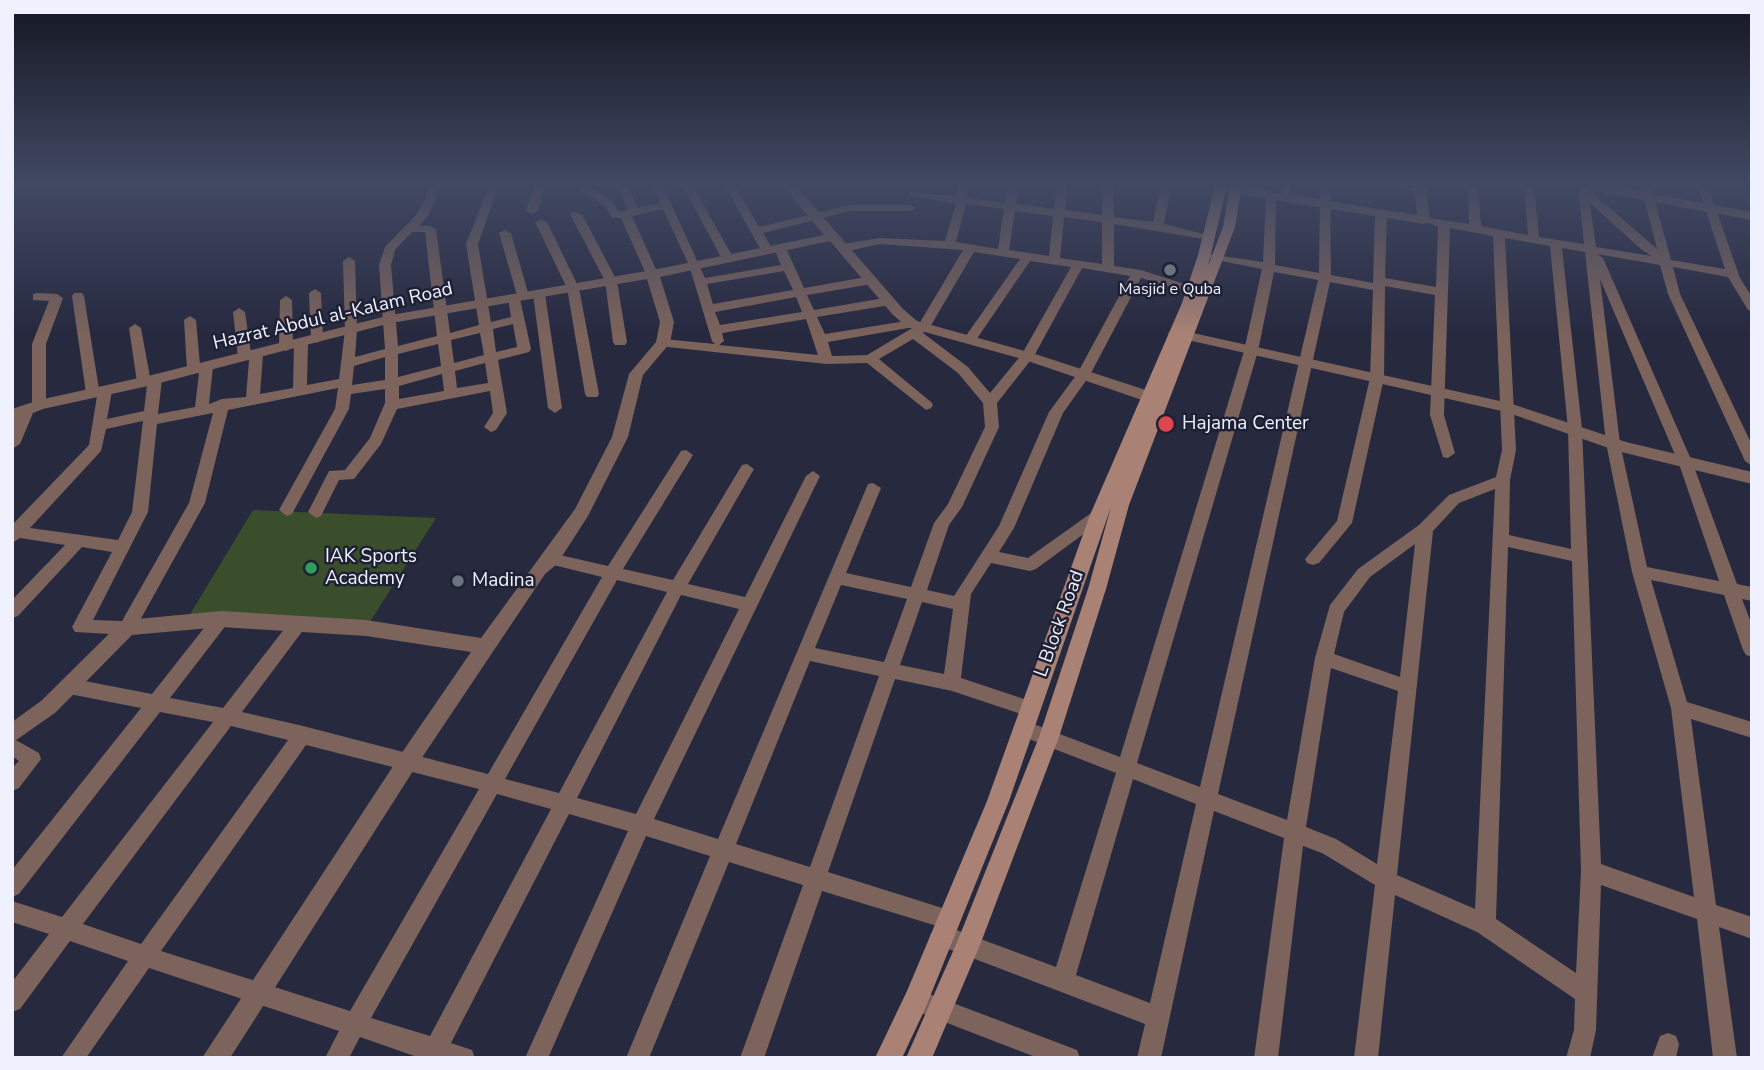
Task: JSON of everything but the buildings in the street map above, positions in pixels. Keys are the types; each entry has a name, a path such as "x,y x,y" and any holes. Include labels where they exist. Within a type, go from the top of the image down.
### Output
{"main road":[{"name":"L Block Road","path":"919,1058 968,945 1049,737 1097,589 1119,505 1159,400 1215,236"},
{"name":"L Block Road","path":"888,1058 916,1000 998,801 1099,515 1147,396 1181,335 1194,289 1211,250"}],"street":[{"path":"316,512 334,475 349,475 376,440 391,405 391,319 385,265 390,249 404,236"},
{"path":"431,236 451,394"},
{"path":"475,236 472,244 500,413 491,427"},
{"path":"100,426 300,390 392,383 524,349 518,319 519,297 506,236"},
{"path":"548,236 573,288 592,394"},
{"path":"587,236 611,281 620,342"},
{"path":"215,1058 408,761 539,569 551,559 602,476 620,437 636,374 663,343 667,322 638,236"},
{"path":"681,236 695,265 721,350"},
{"path":"715,236 728,259"},
{"path":"761,236 788,267 821,339 826,360"},
{"path":"950,245 952,236"},
{"path":"1003,253 1007,236"},
{"path":"1054,261 1057,236"},
{"path":"1108,236 1108,269"},
{"path":"1180,236 1211,250 1269,267 1441,292"},
{"path":"1063,981 1251,351 1269,267 1270,236"},
{"path":"1149,1058 1206,797 1307,363 1325,277 1326,236"},
{"path":"1313,559 1344,523 1377,378 1381,236"},
{"path":"1443,236 1437,415 1448,453"},
{"path":"1485,924 1503,480 1509,450 1499,236"},
{"path":"1509,236 1733,274"},
{"path":"1534,236 1534,241"},
{"path":"1590,236 1613,443 1640,572 1680,708 1708,912 1724,1058"},
{"path":"1634,236 1663,261"},
{"path":"1657,236 1674,294 1752,461"},
{"path":"1719,236 1733,274 1750,300"},
{"path":"752,1058 942,523 954,506 992,427 990,402 963,370 898,312 832,237"},
{"name":"Hazrat Abdul al-Kalam Road","path":"26,410 391,319 652,274 832,237"},
{"path":"843,248 880,241 950,245 1137,273 1194,289"},
{"path":"1556,245 1575,429 1591,871 1586,1030 1578,1058"},
{"path":"663,343 826,360 870,359 917,328 970,248"},
{"path":"1592,251 1686,464 1752,650"},
{"path":"970,340 1027,257"},
{"path":"287,510 342,409 351,330 349,261"},
{"path":"990,402 1027,356 1079,264"},
{"path":"700,282 788,267"},
{"path":"951,683 963,593 1006,528 1056,412 1083,375 1137,273"},
{"path":"709,309 872,280"},
{"path":"314,293 317,339"},
{"path":"539,294 555,408"},
{"path":"14,533 96,447 100,426 99,392 78,296"},
{"path":"12,444 26,410 39,344 57,298 37,298"},
{"path":"286,300 286,347"},
{"path":"715,330 891,301"},
{"path":"239,312 250,356 253,398"},
{"path":"347,363 518,319"},
{"path":"190,320 200,368 202,408"},
{"path":"135,328 150,381 151,417 140,512 81,627 127,628 221,619 366,628 487,647"},
{"path":"821,339 917,328 1027,356 1147,396"},
{"path":"1181,335 1509,408 1613,443 1686,464 1752,478"},
{"path":"300,390 301,343"},
{"path":"870,359 926,405"},
{"path":"391,405 495,386"},
{"path":"12,734 69,686 127,628 197,503 222,404"},
{"path":"336,1058 613,572 687,455"},
{"path":"433,1053 678,586 747,469"},
{"path":"536,1058 641,825 813,476"},
{"path":"1266,1058 1295,833 1324,658 1336,610 1364,573 1425,529 1454,499 1503,480"},
{"path":"636,1058 873,488"},
{"path":"988,556 1030,565 1099,515"},
{"path":"1366,1058 1405,686 1425,529"},
{"path":"14,533 122,547"},
{"path":"1501,539 1580,557"},
{"path":"12,611 79,540"},
{"path":"551,559 748,604"},
{"path":"1640,572 1752,594"},
{"path":"836,577 962,604"},
{"path":"12,887 221,619"},
{"path":"12,1001 298,624"},
{"path":"804,653 951,683 1026,718 1049,737 1329,846 1385,880 1485,924 1587,994"},
{"path":"1324,658 1405,686"},
{"path":"69,686 303,734 641,825 816,879 945,927 968,945 1158,1017"},
{"path":"1680,708 1752,730"},
{"path":"72,1058 303,734"},
{"path":"12,746 33,759 12,782"},
{"path":"1591,871 1752,928"},
{"path":"12,911 144,957 355,1024 433,1053 464,1058"},
{"path":"916,1000 1069,1058"}],"green space":[{"name":"IAK Sports Academy","path":"253,510 436,518 366,628 186,621"}],"place":[{"name":"Masjid e Quba","path":"1170,270"},
{"name":"Hajama Center","path":"1166,424"},
{"name":"IAK Sports Academy","path":"311,568"},
{"name":"Madina","path":"458,581"}]}
